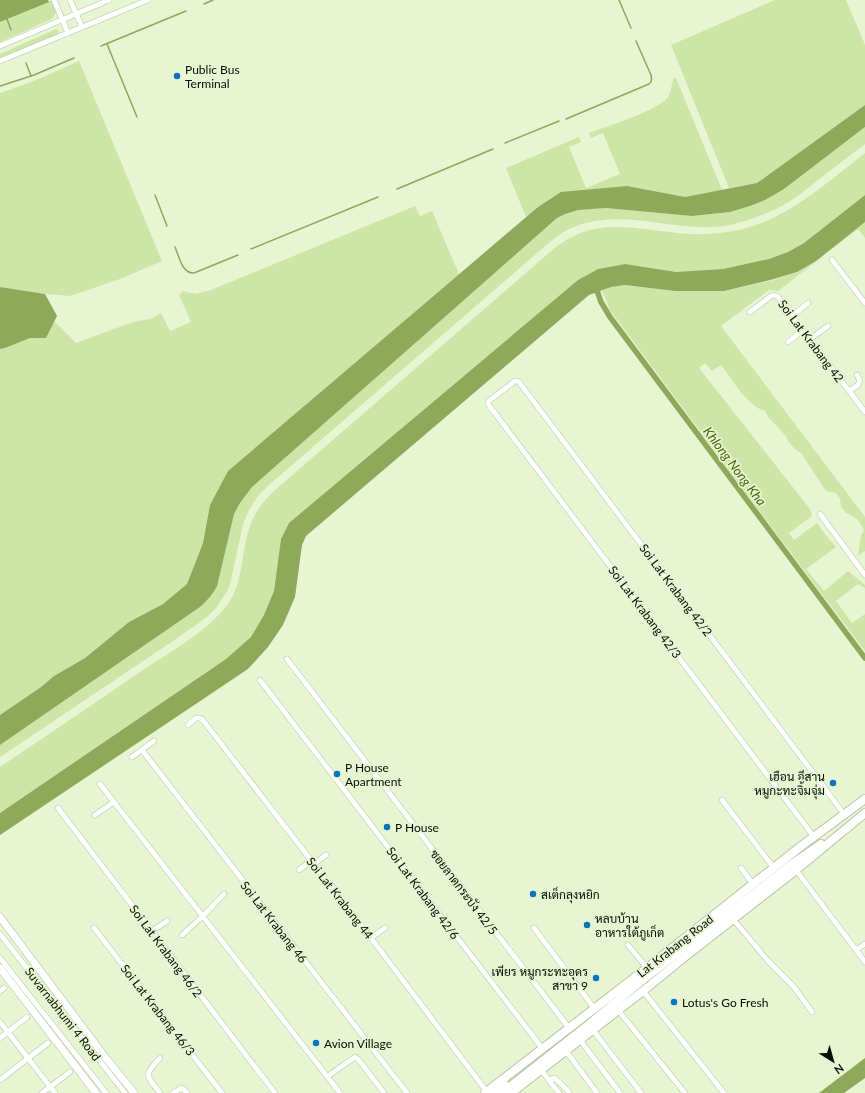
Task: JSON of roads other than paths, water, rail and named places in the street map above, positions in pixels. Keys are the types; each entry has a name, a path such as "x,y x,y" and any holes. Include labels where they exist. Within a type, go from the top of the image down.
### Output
{"main road":[{"name":"Lat Krabang Road","path":"493,1092 542,1048 865,798"},
{"name":"Lat Krabang Road","path":"516,1092 541,1070 796,870 865,813"},
{"path":"493,1092 587,1026 645,978 738,906 805,855 858,819"},
{"path":"493,1092 593,1017 623,992 636,976"}],"street":[{"path":"54,0 68,33"},
{"path":"70,0 82,27"},
{"path":"0,46 109,0"},
{"path":"0,62 148,0"},
{"path":"832,260 865,303"},
{"name":"Soi Lat Krabang 42","path":"750,312 771,296 777,296 865,412"},
{"path":"792,316 808,303"},
{"path":"810,339 828,326"},
{"path":"788,342 803,330"},
{"path":"849,392 858,385 860,381 857,375"},
{"name":"Soi Lat Krabang 42/2","path":"503,391 515,381 520,382 844,814"},
{"name":"Soi Lat Krabang 42/3","path":"503,391 490,400 488,404 814,838"},
{"path":"820,514 865,575"},
{"name":"ซอยลาดกระบัง 42/5","path":"287,659 568,1028"},
{"name":"Soi Lat Krabang 42/6","path":"260,680 542,1048"},
{"name":"Soi Lat Krabang 44","path":"188,725 196,718 202,719 312,863 493,1092"},
{"path":"132,757 154,741"},
{"name":"Soi Lat Krabang 46","path":"142,750 407,1093"},
{"path":"100,784 340,1093"},
{"path":"722,800 774,868"},
{"path":"95,815 114,802"},
{"name":"Soi Lat Krabang 46/2","path":"58,808 275,1093"},
{"path":"299,870 326,855"},
{"path":"741,868 753,884"},
{"path":"796,870 865,962"},
{"path":"182,935 224,894"},
{"path":"0,917 105,1057 134,1093"},
{"path":"733,919 768,961 794,987 812,1012"},
{"path":"152,931 167,920"},
{"name":"Soi Lat Krabang 46/3","path":"94,928 222,1093"},
{"path":"371,938 385,928"},
{"path":"534,928 594,1008"},
{"name":"Suvarnabhumi 4 Road","path":"0,934 125,1093"},
{"path":"856,950 865,944"},
{"path":"628,945 646,968"},
{"name":"Suvarnabhumi 4 Road","path":"0,958 106,1093"},
{"path":"0,968 96,1093"},
{"path":"643,991 724,1093"},
{"path":"618,1010 685,1093"},
{"path":"0,1038 27,1017"},
{"path":"0,1022 55,1093"},
{"path":"593,1030 641,1093"},
{"path":"580,1040 620,1093"},
{"path":"0,1080 48,1043"},
{"path":"566,1051 597,1093"},
{"path":"328,1076 354,1057 358,1059 384,1093"},
{"path":"160,1058 150,1068 148,1074 149,1078 160,1093"},
{"path":"541,1070 559,1093"},
{"path":"42,1093 70,1072"},
{"path":"549,1080 554,1078 569,1092"},
{"path":"173,1093 182,1088 187,1093"}],"waterway":[{"path":"204,4 213,0"},
{"path":"619,0 631,28"},
{"path":"101,46 186,11"},
{"path":"7,19 11,30"},
{"path":"566,119 650,83 652,80 651,75 636,41"},
{"path":"107,44 137,117"},
{"path":"0,86 34,75 74,58"},
{"path":"26,63 31,76"},
{"path":"505,143 559,121"},
{"path":"397,189 493,149"},
{"path":"155,195 167,226"},
{"path":"251,249 378,197"},
{"path":"175,247 184,268 190,273 194,273 238,255"},
{"name":"Khlong Nong Kha","path":"595,285 601,302 610,317 865,658"}],"place":[{"name":"Public Bus Terminal","path":"177,76"},
{"name":"P House Apartment","path":"337,774"},
{"name":"เฮือน อีสาน หมูกะทะจิ้มจุ่ม","path":"833,783"},
{"name":"P House","path":"387,827"},
{"name":"สเต็กลุงหยิก","path":"533,894"},
{"name":"หลบบ้าน อาหารใต้ภูเก็ต","path":"587,925"},
{"name":"เพียร หมูกระทะอุดร สาขา 9","path":"596,978"},
{"name":"Lotus's Go Fresh","path":"674,1002"},
{"name":"Avion Village","path":"316,1043"}]}
